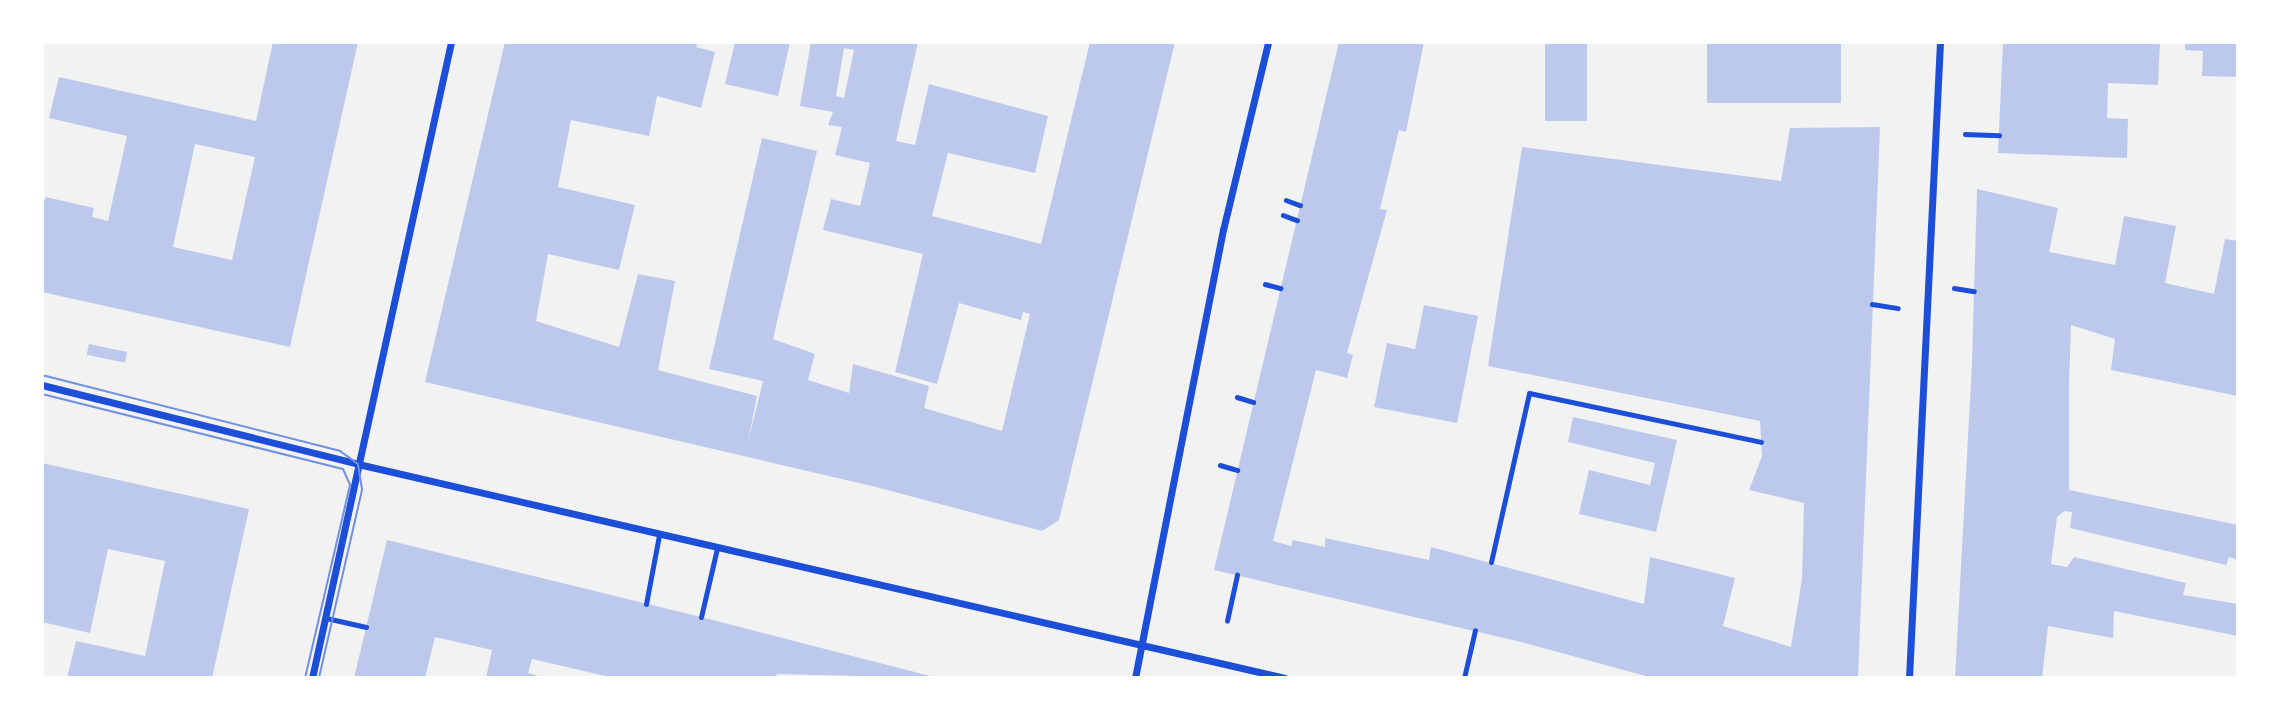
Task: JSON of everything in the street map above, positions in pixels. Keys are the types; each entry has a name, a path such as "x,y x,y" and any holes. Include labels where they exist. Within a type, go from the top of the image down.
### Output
{"street":[{"path":"312,678 362,465 451,42"},
{"path":"1135,678 1223,230 1268,42"},
{"path":"1909,678 1940,42"},
{"path":"42,385 362,465 1285,678"}],"lane":[{"path":"1490,562 1529,393 1761,442"},
{"path":"646,604 659,535"},
{"path":"701,617 716,548"},
{"path":"326,618 366,627"},
{"path":"1464,678 1475,630"}],"path":[{"path":"1965,134 1999,135"},
{"path":"1286,200 1300,205"},
{"path":"1283,215 1297,220"},
{"path":"1265,284 1280,288"},
{"path":"1954,288 1974,290"},
{"path":"1872,304 1898,308"},
{"path":"1237,397 1253,402"},
{"path":"1220,465 1237,470"},
{"path":"1227,621 1237,575"}],"building":[{"path":"273,42 358,42 290,347 42,292 42,206 46,197 94,208 92,217 108,221 127,136 49,118 59,77 256,121","holes":["195,144 255,157 232,260 173,247"]},
{"path":"505,42 698,42 696,47 715,52 701,108 657,96 649,136 571,120 558,187 635,205 619,270 548,254 536,321 619,347 638,274 675,281 658,370 757,396 748,442 763,381 709,369 762,138 817,151 773,339 815,354 808,380 849,393 853,364 929,386 924,408 1002,431 1030,314 1023,312 1021,320 959,303 937,384 895,372 923,254 823,230 831,199 860,206 870,163 835,155 842,127 828,125 833,112 800,106 811,42 918,42 896,141 915,145 929,84 1048,116 1035,173 948,153 932,216 1041,244 1090,42 1175,42 1059,520 1042,531 872,486 425,382","holes":["844,48 854,50 844,98 836,96"]},
{"path":"735,42 790,42 778,96 725,84"},
{"path":"1339,42 1424,42 1406,132 1399,130 1380,209 1387,210 1347,353 1353,355 1347,378 1316,370 1273,541 1291,546 1293,540 1325,547 1325,538 1429,560 1431,547 1644,604 1650,557 1735,578 1723,626 1791,647 1802,579 1804,503 1749,490 1762,456 1760,421 1488,366 1522,147 1781,181 1790,128 1880,127 1858,678 1653,678 1521,642 1214,570"},
{"path":"1545,42 1587,42 1587,121 1545,121"},
{"path":"1707,42 1841,42 1841,103 1707,103"},
{"path":"2003,42 2160,42 2158,85 2108,83 2107,118 2128,119 2127,158 1998,153"},
{"path":"2185,42 2238,42 2238,77 2202,76 2203,51 2185,50"},
{"path":"1977,189 2058,208 2049,252 2115,265 2124,216 2176,226 2165,283 2214,294 2225,239 2238,241 2238,396 2111,370 2115,339 2071,325 2069,490 2238,525 2238,560 2229,557 2226,565 2070,528 2072,512 2064,511 2057,517 2051,564 2067,567 2074,557 2186,583 2183,595 2238,604 2238,636 2114,611 2113,638 2048,626 2042,678 1955,678 1972,363"},
{"path":"1424,305 1478,316 1457,423 1374,407 1387,343 1415,349"},
{"path":"89,344 127,352 125,363 87,355"},
{"path":"1573,417 1677,440 1656,532 1579,514 1589,470 1650,485 1655,463 1568,442"},
{"path":"42,463 249,509 212,678 67,678 76,641 145,656 165,561 108,549 90,633 42,622"},
{"path":"387,540 938,678 777,674 776,678 614,678 532,659 528,673 545,678 486,678 492,650 435,637 425,678 354,678"}],"tram line":[{"path":"42,375 340,451 358,464 362,490 319,678"},
{"path":"42,394 343,469 350,485 305,678"}]}
